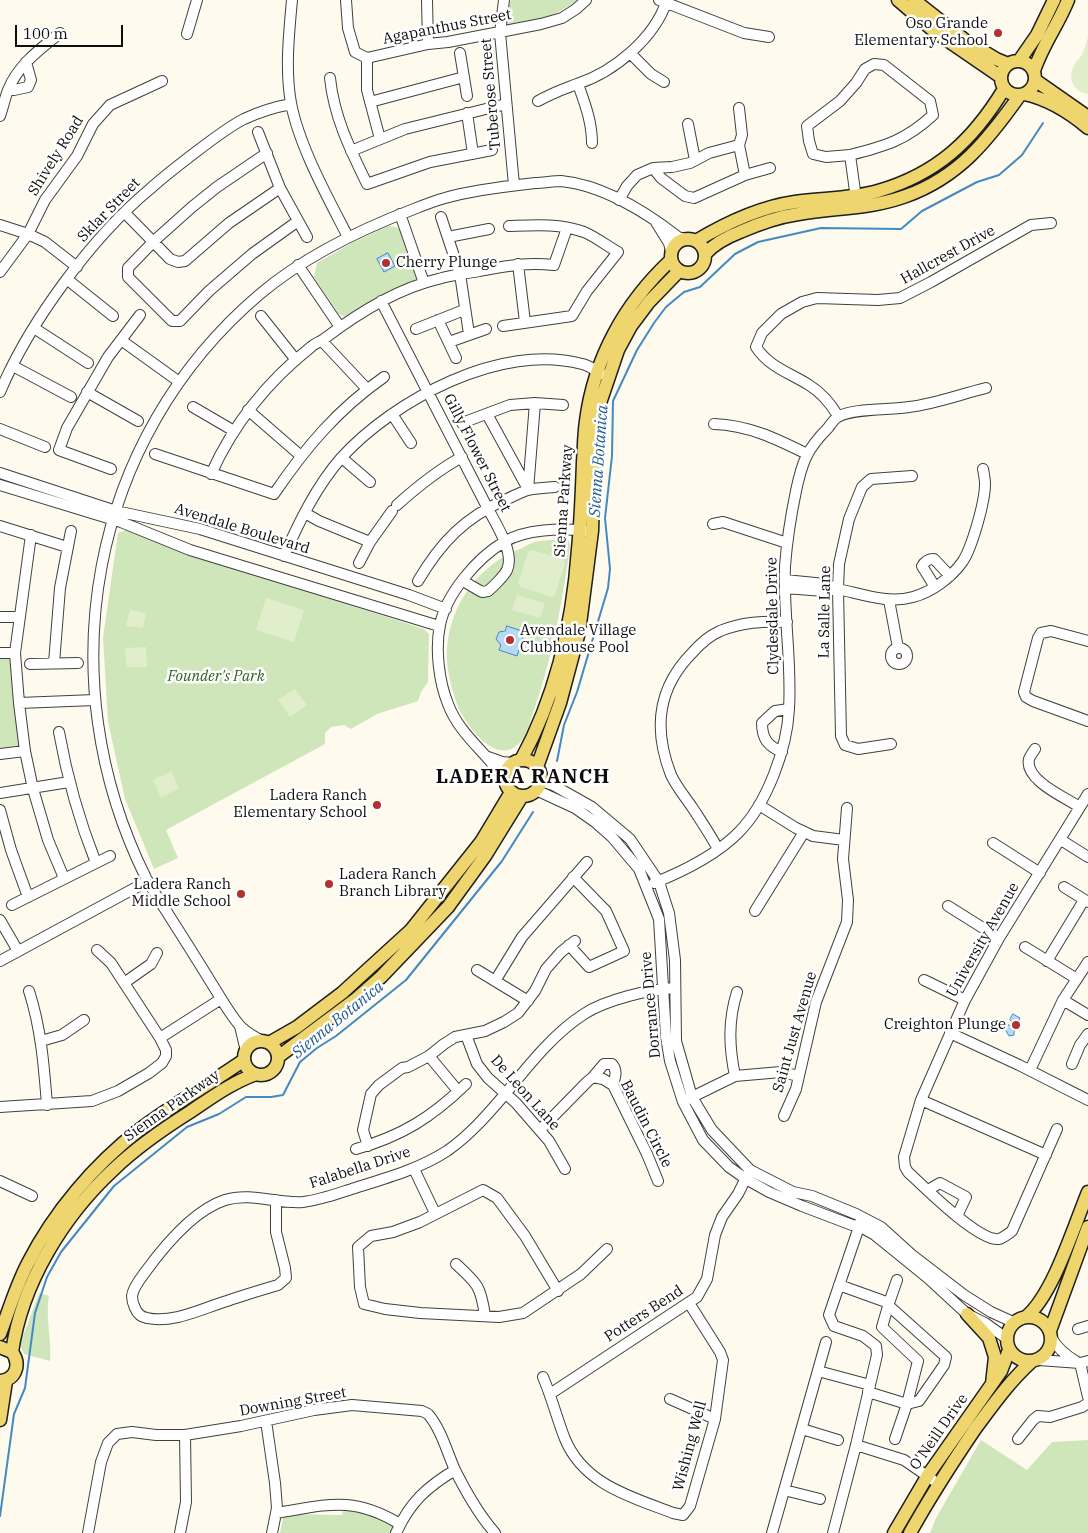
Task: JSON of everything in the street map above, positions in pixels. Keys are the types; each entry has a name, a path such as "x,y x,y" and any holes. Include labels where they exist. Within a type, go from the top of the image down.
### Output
{"main road":[{"path":"898,0 934,31 1002,83 1014,95 1040,98 1088,128"},
{"path":"914,0 966,41 996,58 1028,64 1034,76 1088,117"},
{"path":"1002,83 1004,67 1014,62 1037,35 1054,0"},
{"path":"705,254 717,244 763,222 798,214 870,206 901,198 929,186 958,168 982,145 1022,95 1032,89 1038,60 1068,0"},
{"name":"Sienna Parkway","path":"537,766 560,703 579,632 585,530 586,421 602,374 608,344 624,313 671,256 677,243 691,240 777,206 794,202 876,192 917,177 952,153 972,135 986,117 1002,83"},
{"path":"798,214 802,210 846,204 852,196"},
{"path":"671,256 673,265 679,272 690,274 700,269 705,260 705,254 700,244 691,240"},
{"name":"Sienna Parkway","path":"602,374 649,302 679,272"},
{"name":"Sienna Parkway","path":"505,780 506,770 517,761 538,725 556,672 569,619 585,530"},
{"path":"505,780 516,794 532,794 538,786 540,773 537,766 527,760 517,761"},
{"name":"Sienna Parkway","path":"0,1334 28,1263 50,1226 72,1195 96,1168 140,1129 245,1055 252,1044 266,1042 297,1027 342,993 411,930 516,794"},
{"name":"Sienna Parkway","path":"0,1420 3,1381 13,1375 17,1366 15,1356 6,1350 42,1263 74,1212 113,1169 149,1139 237,1081 256,1074 261,1075 272,1071 278,1062 278,1057 356,999 381,977 448,907 485,856 516,794"},
{"path":"266,1042 277,1051 278,1057"},
{"path":"245,1055 248,1068 256,1074"},
{"path":"1013,1322 1026,1317 1032,1312 1046,1294 1088,1192"},
{"name":"O'Neill Drive","path":"910,1533 938,1484 1001,1394 1016,1376 1049,1350 1050,1334 1088,1227"},
{"path":"967,1314 989,1338 994,1357 992,1385"},
{"path":"1026,1317 1039,1320 1050,1334"},
{"name":"O'Neill Drive","path":"894,1533 928,1475 1001,1371 1008,1344 1006,1334 1013,1322"},
{"path":"1008,1344 1018,1358 1035,1361"}],"street":[{"path":"186,34 197,0"},
{"path":"292,0 288,80 291,104 301,137 348,237"},
{"path":"346,0 348,28 355,52 367,58 367,90 380,139"},
{"path":"426,0 428,44"},
{"name":"Tuberose Street","path":"504,0 500,33 514,185"},
{"name":"Agapanthus Street","path":"367,58 428,44 500,33 541,24 562,18 586,0"},
{"path":"538,101 555,91 578,84 611,67 630,53 649,34 664,1 744,32 768,37"},
{"path":"0,116 9,89 26,62 60,33"},
{"path":"460,53 467,96"},
{"path":"630,53 650,74 664,82"},
{"path":"9,89 14,90 28,87 31,80 26,62"},
{"path":"874,64 884,65 930,101 933,115 905,137 880,147 850,154 826,157 813,154 808,141 807,126 840,101 856,83 865,69 874,64"},
{"path":"370,102 464,76"},
{"path":"330,78 338,121 367,184 430,162 492,150"},
{"name":"Shively Road","path":"0,272 28,234 46,200 77,156 93,124 110,105 162,81"},
{"path":"578,84 592,131 592,143"},
{"name":"Sklar Street","path":"0,392 34,328 77,267 148,190 243,119 272,108 291,104"},
{"path":"351,151 405,129 506,104"},
{"path":"739,108 742,135 739,145 744,175"},
{"path":"468,113 473,154"},
{"path":"688,124 695,160"},
{"path":"258,132 280,188 307,237"},
{"path":"619,200 627,186 637,175 652,168 672,167 695,160 708,153 739,145"},
{"path":"267,153 217,187 154,241 128,268 128,277 172,321 180,321 209,291 252,254 298,221"},
{"path":"850,154 855,190 852,196"},
{"path":"652,168 661,178 684,196 694,198 744,175 770,168"},
{"path":"266,1042 240,1026 221,999 148,881 125,832 104,763 94,700 93,667 96,603 103,558 115,515 140,448 159,411 178,381 232,319 261,292 298,265 348,237 400,214 446,197 514,185 560,181 598,190 633,206 678,236 691,240"},
{"path":"125,213 170,259 178,262 186,261 229,223 280,188"},
{"path":"400,214 424,283"},
{"path":"441,217 460,274 469,334"},
{"path":"655,222 669,243 671,256"},
{"name":"Hallcrest Drive","path":"838,416 830,403 811,386 775,367 762,356 756,347 762,333 781,314 802,302 817,298 878,300 900,298 1031,225 1052,223"},
{"path":"503,326 572,316 587,291 618,252 584,232 545,224 509,226"},
{"path":"0,225 45,242 77,267"},
{"path":"211,474 220,452 248,410 280,375 313,345 322,341 381,301 424,283 460,274 518,264 554,265 566,228"},
{"path":"448,237 489,229"},
{"path":"518,264 525,322"},
{"path":"298,265 340,327"},
{"path":"68,280 113,316"},
{"name":"Gilly Flower Street","path":"381,301 488,507 504,542 510,562 507,571 488,591 482,592 463,581"},
{"path":"416,329 464,310"},
{"path":"111,469 59,450 68,428 108,357 140,315"},
{"path":"261,316 296,360"},
{"path":"438,320 456,358"},
{"path":"34,328 88,363"},
{"path":"449,342 486,329"},
{"path":"121,340 178,381"},
{"path":"322,341 367,389"},
{"path":"284,556 324,480 342,458 379,423 429,391 471,372 530,360 562,360 584,364 602,374"},
{"path":"13,366 71,397"},
{"path":"155,454 274,494 324,427 367,389 384,377"},
{"path":"838,416 860,411 909,408 986,388"},
{"path":"87,392 138,421"},
{"path":"528,490 535,403"},
{"path":"462,423 510,405 535,403 563,405"},
{"path":"193,407 234,431"},
{"path":"248,410 301,456"},
{"path":"392,414 411,443"},
{"path":"487,414 528,490"},
{"name":"Clydesdale Drive","path":"647,887 690,868 739,832 759,805 772,779 787,733 789,709 785,584 787,543 800,472 807,454 816,440 838,416"},
{"path":"714,424 731,424 772,436 807,454"},
{"path":"0,429 46,447"},
{"path":"359,563 370,542 395,508 421,483 441,468 462,457"},
{"path":"342,458 370,482"},
{"path":"785,584 824,591 838,589 889,600 912,598 924,594 950,576 963,560 970,546 984,494 983,469"},
{"name":"Avendale Boulevard","path":"0,473 115,515 190,550 439,626"},
{"name":"La Salle Lane","path":"891,744 858,749 845,745 841,736 839,564 850,519 862,487 871,479 912,476"},
{"name":"Avendale Boulevard","path":"0,485 115,515 200,529 409,595 446,609"},
{"path":"418,581 445,541 458,528 488,507 528,490 555,487"},
{"path":"305,513 319,521 370,542"},
{"path":"713,524 723,522 787,543"},
{"path":"0,526 67,546"},
{"path":"505,780 488,757 460,727 452,714 440,678 439,626 454,592 471,570 504,542 542,530 585,530"},
{"path":"54,663 60,588 71,531"},
{"path":"32,535 19,617 16,653 19,703 25,751 33,789 48,840 64,878"},
{"path":"935,587 922,566 924,562 934,559 950,576"},
{"path":"889,600 898,648"},
{"path":"0,617 19,617"},
{"path":"718,849 672,776 660,737 664,695 673,677 685,660 702,643 718,632 756,621 787,622"},
{"path":"1088,641 1046,631 1041,633 1024,692 1026,697 1033,701 1088,721"},
{"path":"0,653 16,653"},
{"path":"30,664 78,663"},
{"path":"19,703 94,700"},
{"path":"782,752 772,748 765,741 762,723 774,711 789,709"},
{"path":"59,732 69,782 78,814 96,862"},
{"path":"1035,749 1029,760 1030,771 1036,780 1080,807"},
{"path":"0,754 25,751"},
{"path":"488,757 502,762 517,761"},
{"path":"0,793 69,782"},
{"name":"Dorrance Drive","path":"538,786 552,785 592,807 630,839 659,882 669,913 675,960 676,1041 688,1099"},
{"name":"Dorrance Drive","path":"538,786 596,822 612,837 639,869 659,920 666,1037 670,1061 688,1099 703,1140 729,1167 748,1175 769,1192 852,1225 861,1222 881,1227 912,1255 964,1295 991,1312 1013,1322"},
{"name":"University Avenue","path":"928,1190 908,1172 904,1158 920,1100 965,1000 999,938 1088,794"},
{"path":"759,805 813,836 844,840"},
{"name":"Saint Just Avenue","path":"784,1116 796,1089 816,1002 847,922 848,900 843,859 847,808"},
{"path":"0,810 10,850 28,897"},
{"path":"755,911 804,832"},
{"path":"1061,840 1088,857"},
{"path":"992,843 1040,873"},
{"path":"12,905 110,856"},
{"path":"495,981 522,937 587,862"},
{"path":"368,1146 364,1130 371,1094 379,1085 402,1068 422,1063 455,1037 485,1031 518,1013 528,1001 546,969 572,943 589,967 624,951 606,911 573,876"},
{"path":"0,961 148,881"},
{"path":"1047,961 1086,901 1064,887"},
{"path":"948,906 999,938"},
{"path":"0,920 18,951"},
{"path":"1025,947 1077,979"},
{"path":"0,1107 92,1101 118,1091 162,1063 166,1056 166,1050 160,1038 111,963 97,950"},
{"path":"124,983 151,964 157,953"},
{"path":"1030,1070 1063,1000 1088,962"},
{"path":"477,970 528,1001"},
{"path":"924,980 965,1000"},
{"name":"Falabella Drive","path":"276,1200 276,1232 286,1278 278,1286 172,1318 146,1318 137,1312 133,1304 132,1294 160,1251 187,1224 212,1205 227,1199 244,1198 276,1200 304,1202 323,1198 414,1169 446,1151 469,1134 556,1036 585,1013 620,998 664,988 675,988"},
{"path":"29,991 36,1012 41,1041 47,1105"},
{"path":"735,1076 729,1042 732,1008 737,992"},
{"path":"160,1038 221,999"},
{"path":"1063,1000 1088,1015"},
{"path":"41,1041 62,1035 84,1020"},
{"path":"240,1026 245,1055"},
{"path":"950,1033 1030,1070 1088,1100"},
{"name":"De Leon Lane","path":"466,1034 477,1064 488,1078 540,1130 549,1141 565,1169"},
{"path":"1072,1064 1084,1047 1088,1034"},
{"path":"422,1063 458,1091"},
{"path":"540,1130 594,1077 604,1064 612,1064 616,1069 613,1085"},
{"path":"688,1099 735,1076 781,1072 799,1076"},
{"name":"Baudin Circle","path":"594,1077 603,1079 613,1085 658,1181"},
{"path":"356,1149 397,1135 420,1122 440,1108 466,1084"},
{"path":"920,1100 1046,1155"},
{"path":"958,1216 966,1197 940,1183 928,1190 967,1225 989,1238 1000,1239 1012,1231 1057,1129"},
{"path":"414,1169 436,1213"},
{"name":"Potters Bend","path":"550,1394 697,1297 707,1279 722,1217 748,1175"},
{"path":"0,1181 32,1196"},
{"path":"558,1291 525,1236 497,1198 483,1190 420,1222 393,1232 371,1236 358,1247 360,1287 364,1304 385,1309 420,1313 499,1317 524,1313 558,1291 581,1274 607,1249"},
{"path":"833,1533 878,1355 876,1346 863,1336 834,1326 829,1315 861,1222"},
{"name":"Dorrance Drive","path":"861,1222 921,1272 967,1314 985,1323 1008,1344"},
{"path":"456,1264 474,1280 482,1296 485,1316"},
{"path":"895,1439 907,1404 918,1361 882,1327 897,1280"},
{"path":"818,1371 869,1388 907,1404 919,1401 944,1365 946,1357 889,1305 839,1285"},
{"name":"Wishing Well","path":"550,1394 566,1441 588,1473 617,1491 673,1513 683,1515 690,1506 715,1418 723,1360 720,1352 689,1303"},
{"path":"1050,1334 1057,1347 1068,1357 1084,1362"},
{"path":"772,1533 826,1342"},
{"path":"1035,1361 1084,1362"},
{"path":"1084,1362 1088,1397"},
{"path":"543,1377 550,1394"},
{"path":"670,1399 715,1418"},
{"path":"1018,1439 1038,1416 1050,1417 1082,1408 1088,1403"},
{"name":"Downing Street","path":"88,1533 101,1462 108,1443 117,1434 132,1432 156,1436 186,1436 314,1410 352,1405 422,1411 428,1414 455,1470 482,1519 495,1533"},
{"path":"266,1421 275,1483 276,1512 272,1533"},
{"path":"802,1430 838,1440"},
{"path":"180,1533 186,1502 186,1436"},
{"path":"856,1445 904,1460 928,1475 938,1484"},
{"path":"276,1512 328,1504 349,1504 386,1516 398,1528 418,1497 434,1483 455,1470"},
{"path":"784,1490 820,1500"}],"green space":[{"path":"511,0 577,0 562,10 545,17 510,25 505,20"},
{"path":"1088,37 1088,94 1079,91 1073,85 1071,76 1073,67 1082,54"},
{"path":"388,226 396,227 403,232 418,276 416,284 351,316 345,317 339,314 314,277 317,263 352,243"},
{"name":"Founder's Park","path":"126,530 164,545 424,629 429,634 428,682 421,692 418,701 377,714 351,729 344,725 331,727 325,733 325,744 166,830 178,858 154,869 125,799 108,722 103,638 118,533"},
{"path":"562,539 569,541 570,547 564,589 556,631 540,693 525,735 516,746 508,750 500,750 491,747 476,734 460,711 452,689 447,663 447,648 454,615 470,587 493,564 532,543"},
{"path":"532,550 563,559 565,563 555,595 552,597 521,587 518,583 528,552"},
{"path":"517,595 545,603 540,618 512,610"},
{"path":"266,598 304,610 294,642 256,630"},
{"path":"130,610 146,613 143,628 126,626"},
{"path":"146,647 147,667 127,667 125,648"},
{"path":"12,654 20,750 0,752 0,655"},
{"path":"295,689 307,705 290,717 278,700"},
{"path":"171,771 179,788 161,798 153,780"},
{"path":"39,1293 49,1296 50,1361 24,1354 20,1344"},
{"path":"981,1440 1027,1470 1052,1442 1088,1440 1088,1533 930,1533 936,1518"},
{"path":"345,1504 400,1524 396,1533 280,1533 284,1514 342,1515"}],"water":[{"name":"Cherry Plunge","path":"388,253 395,266 384,272 377,259"},
{"name":"Avendale Village Clubhouse Pool","path":"507,626 525,632 517,656 499,650 501,645 496,639 499,632 505,631"},
{"name":"Creighton Plunge","path":"1013,1014 1020,1018 1021,1025 1014,1031 1014,1035 1009,1036 1002,1024 1005,1022 1010,1026 1012,1025 1013,1023 1010,1020"}],"waterway":[{"name":"Sienna Botanica","path":"557,761 564,725 577,692 608,588 610,569 605,518 612,456 613,401 637,350 666,307 684,292 700,287 735,254 758,242 821,228 901,229 922,211 977,182 999,175 1022,155 1043,123"},
{"name":"Sienna Botanica","path":"0,1516 14,1414 25,1388 35,1313 47,1277 61,1252 114,1186 187,1127 219,1114 246,1097 283,1095 300,1062 406,980 502,861 533,812"}],"place":[{"name":"Oso Grande Elementary School","path":"998,33"},
{"name":"Cherry Plunge","path":"386,263"},
{"name":"Avendale Village Clubhouse Pool","path":"510,640"},
{"name":"Ladera Ranch Elementary School","path":"377,805"},
{"name":"Ladera Ranch Branch Library","path":"329,884"},
{"name":"Ladera Ranch Middle School","path":"241,894"},
{"name":"Creighton Plunge","path":"1016,1025"}],"district":[{"name":"LADERA RANCH","path":"523,777"}]}
